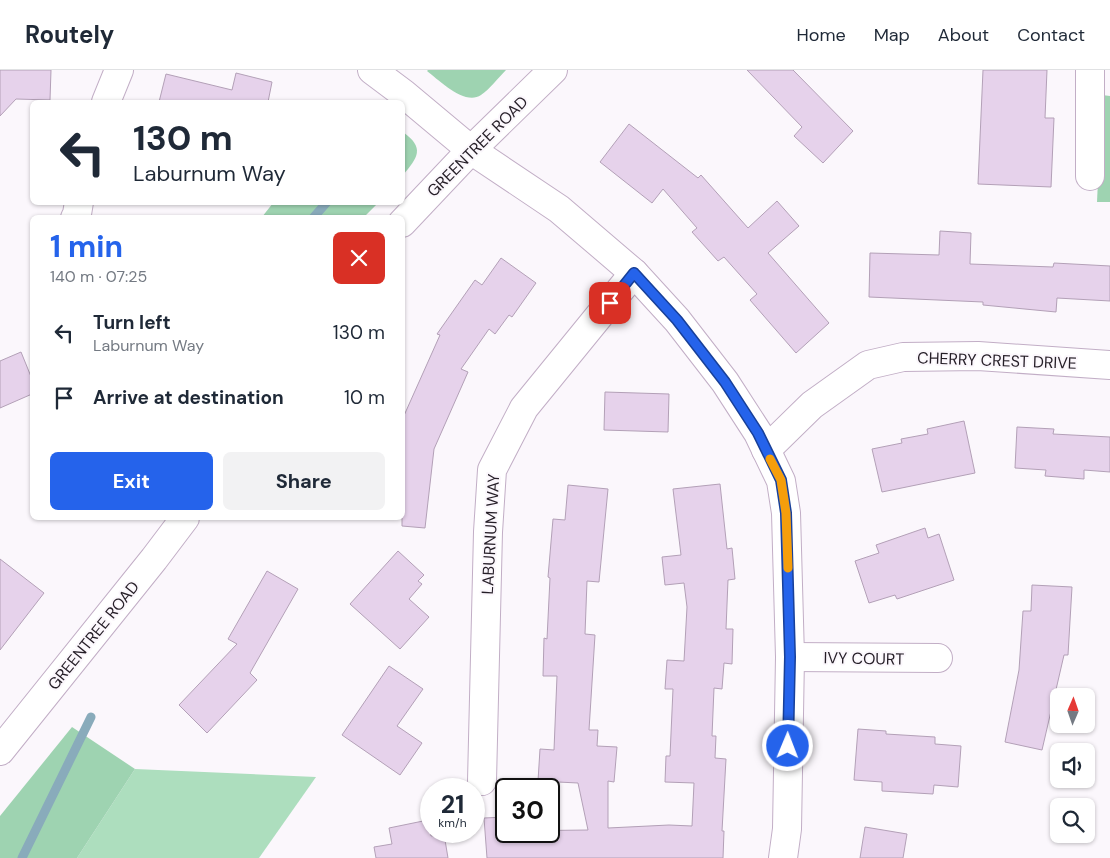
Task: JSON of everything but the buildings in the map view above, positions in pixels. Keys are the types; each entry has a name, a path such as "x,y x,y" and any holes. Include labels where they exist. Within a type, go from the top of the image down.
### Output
{"street":[{"path":"107,100 119,70"},
{"path":"372,70 471,150 558,209 634,273 677,320 725,382 758,433 781,480 786,513 790,657 787,829 783,858"},
{"name":"GREENTREE ROAD","path":"405,220 471,150 553,70"},
{"path":"1090,70 1090,176"},
{"name":"LABURNUM WAY","path":"482,778 488,532 492,470 524,408 634,273"},
{"name":"CHERRY CREST DRIVE","path":"766,450 812,405 868,365 903,357 978,356 1110,364"},
{"name":"GREENTREE ROAD","path":"0,751 183,520"},
{"name":"IVY COURT","path":"790,657 938,658"}],"green space":[{"path":"428,70 506,70 488,90 475,98 460,95 453,91"},
{"path":"1102,95 1110,96 1110,202 1097,202"},
{"path":"405,134 417,148 417,153 405,172"},
{"path":"271,205 376,205 366,215 264,215"},
{"path":"72,727 135,769 77,858 0,858 0,816"},
{"path":"135,769 316,777 259,858 77,858"}],"waterway":[{"path":"316,215 324,205"},
{"path":"22,858 91,717"}],"slow traffic":[{"path":"770,459 781,480 786,513 788,568"}],"route":[{"path":"610,303 634,273 677,320 725,382 758,433 781,480 786,513 790,657 788,746"}]}
